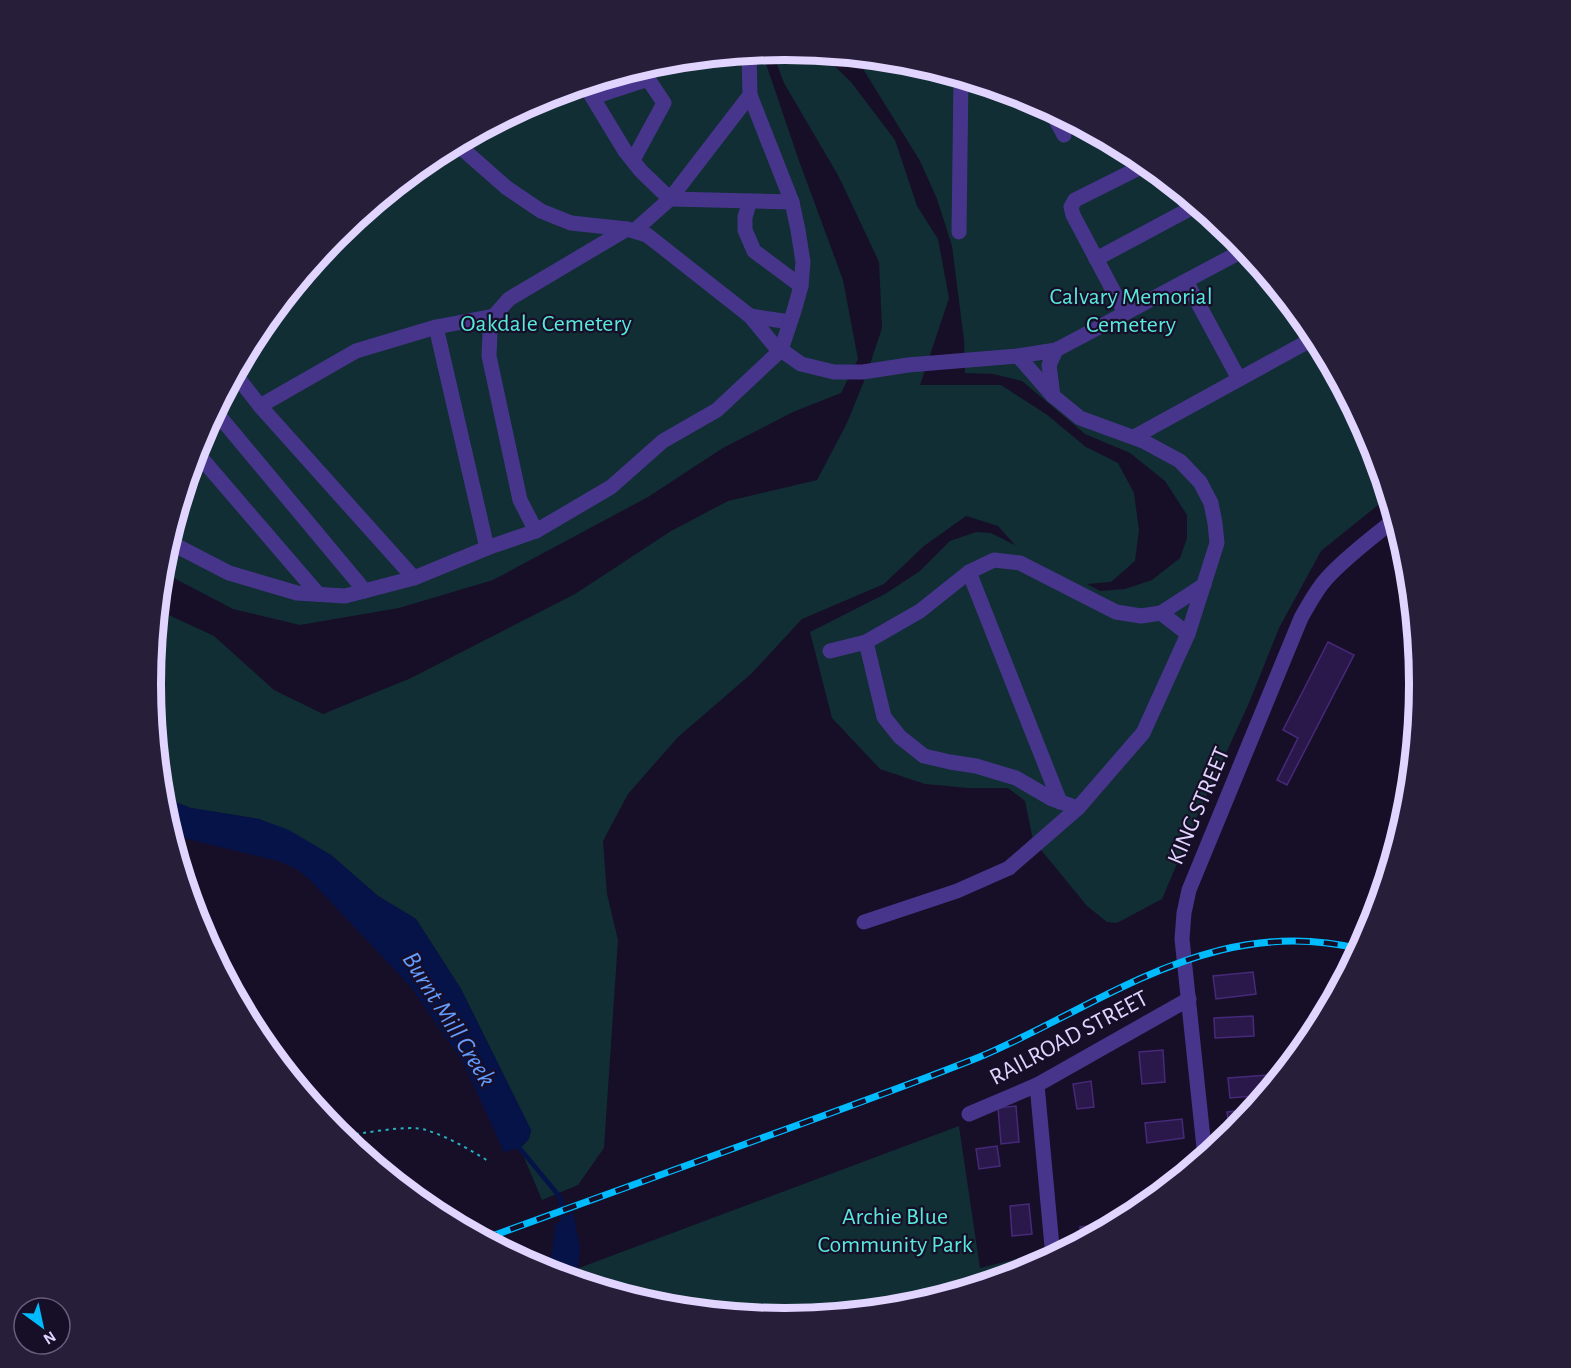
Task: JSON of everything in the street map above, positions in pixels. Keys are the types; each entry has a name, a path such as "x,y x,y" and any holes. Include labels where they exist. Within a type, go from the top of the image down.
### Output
{"street":[{"path":"177,546 229,573 297,593 345,596 365,591 414,578 536,531 611,487 663,441 717,410 781,350 801,286 803,262 792,202 750,95 749,61"},
{"path":"596,90 648,79 664,103 633,160"},
{"path":"959,232 961,85"},
{"path":"589,92 625,151 640,171 670,199 792,202"},
{"path":"536,531 520,500 489,356 490,333 494,316 509,299 630,230 670,199 750,95"},
{"path":"1057,122 1064,135"},
{"path":"464,150 507,188 541,211 570,223 630,230 647,235 750,316 774,345 801,364 834,372 876,371 908,364 1018,356 1056,350 1237,254"},
{"path":"1125,313 1073,215 1071,207 1075,200 1137,169"},
{"path":"750,201 745,218 745,230 754,251 801,286"},
{"path":"1096,259 1190,209"},
{"path":"1186,281 1239,379"},
{"path":"260,406 356,351 436,327 494,316"},
{"path":"750,316 790,322"},
{"path":"436,327 487,548"},
{"path":"1134,437 1307,342"},
{"path":"1053,396 1048,365 1056,350"},
{"path":"864,922 957,891 1009,868 1078,808 1143,733 1188,634 1216,543 1211,503 1200,482 1180,461 1134,437 1080,418 1053,396 1018,356"},
{"path":"240,381 260,406 414,578"},
{"path":"221,418 365,591"},
{"path":"203,460 318,594"},
{"name":"KING STREET","path":"1204,1147 1182,939 1189,890 1301,618 1326,579 1354,552 1389,524"},
{"path":"830,651 866,642 920,611 969,572 994,560 1020,563 1116,612 1141,616 1161,613 1204,585"},
{"path":"969,572 1060,802"},
{"path":"1161,613 1188,634"},
{"path":"866,642 884,717 900,737 924,756 976,766 1016,778 1052,799 1078,808"},
{"name":"RAILROAD STREET","path":"969,1114 1037,1085 1189,999"},
{"path":"1037,1085 1052,1248"}],"path":[{"path":"354,1134 399,1129 424,1129 462,1145 489,1162"}],"green space":[{"name":"Calvary Memorial Cemetery","path":"775,60 830,61 851,82 895,140 917,206 938,239 949,298 920,385 1001,385 1046,414 1086,447 1118,463 1134,493 1139,530 1135,561 1111,582 1087,584 1100,591 1125,589 1152,580 1180,558 1187,538 1187,515 1165,481 1130,453 1085,434 1022,381 993,374 965,373 964,340 952,246 937,199 920,161 860,64 947,81 1024,107 1061,124 1132,165 1197,215 1255,273 1304,337 1345,408 1362,445 1382,502 1321,551 1279,628 1249,703 1162,899 1117,923 1107,922 1087,906 1033,840 1025,801 1008,788 968,788 925,784 880,769 832,718 810,632 885,594 920,571 950,541 976,532 991,533 1015,545 998,526 966,516 924,546 884,584 802,619 751,674 678,737 628,794 603,841 607,894 618,940 604,1148 578,1185 542,1200 520,1148 529,1139 531,1130 461,989 416,919 378,896 331,855 259,819 191,808 172,801 163,725 161,684 166,614 214,636 274,690 323,714 411,678 575,594 671,531 728,501 817,480 847,423 882,328 879,262 839,177 784,83"},
{"name":"Oakdale Cemetery","path":"765,61 843,280 858,359 841,393 793,412 723,448 648,497 493,580 399,608 300,625 233,609 171,577 183,522 209,445 245,372 290,304 344,243 374,215 439,165 510,124 547,107 624,81 664,72 704,65"},
{"name":"Archie Blue Community Park","path":"959,1126 980,1268 1036,1255 947,1287 867,1303 826,1307 745,1307 704,1303 624,1287 578,1273 579,1268"}],"water":[{"path":"172,801 191,808 259,819 289,830 331,855 378,896 416,919 461,989 531,1130 525,1143 518,1148 504,1152 464,1064 412,988 311,881 297,869 278,861 181,837"},
{"path":"573,1212 580,1248 578,1272 549,1262 556,1224"}],"building":[{"path":"1328,642 1354,655 1287,785 1277,780 1298,738 1283,730"},
{"path":"1253,972 1256,994 1216,999 1213,976"},
{"path":"1253,1016 1254,1036 1215,1038 1214,1018"},
{"path":"1163,1050 1165,1082 1142,1084 1139,1052"},
{"path":"1268,1075 1268,1079 1254,1096 1230,1098 1228,1078"},
{"path":"1091,1081 1094,1107 1077,1109 1073,1084"},
{"path":"1016,1106 1019,1142 1001,1144 998,1108"},
{"path":"1241,1110 1229,1123 1227,1112"},
{"path":"1182,1119 1184,1138 1147,1143 1145,1123"},
{"path":"997,1146 1000,1166 979,1169 976,1149"},
{"path":"1029,1204 1032,1234 1012,1236 1010,1206"},
{"path":"1094,1225 1080,1233 1080,1227"}],"waterway":[{"name":"Burnt Mill Creek","path":"517,1145 560,1197 564,1223"}],"railway":[{"path":"494,1235 977,1058 1157,971 1189,960 1238,946 1273,942 1325,943 1351,947"}]}
